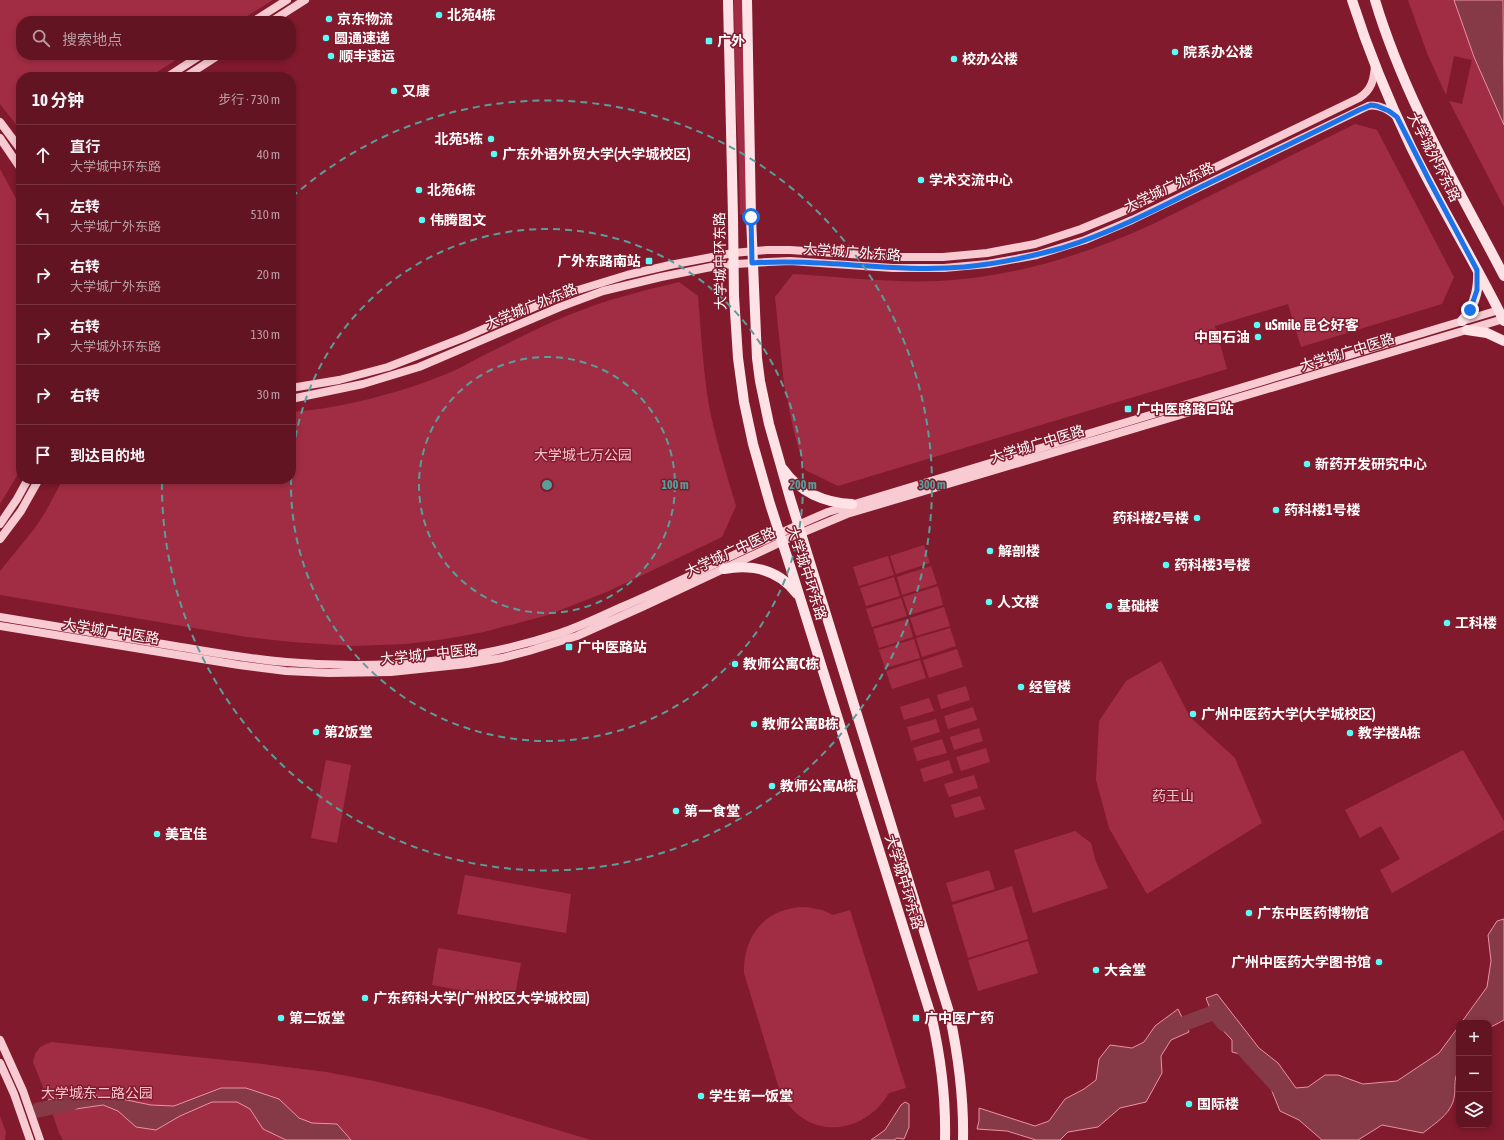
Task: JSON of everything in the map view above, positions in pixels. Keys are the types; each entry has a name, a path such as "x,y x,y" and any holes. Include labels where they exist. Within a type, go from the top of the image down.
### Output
{"main road":[{"path":"262,16 287,0"},
{"path":"280,16 305,0"},
{"name":"大学城中环东路","path":"728,0 735,335 744,402 760,470 932,1019 943,1080 945,1140"},
{"name":"大学城中环东路","path":"747,0 752,263 755,333 760,381 769,424 780,464 949,1012 961,1079 963,1140"},
{"name":"大学城外环东路","path":"1352,0 1375,64 1397,117 1502,317"},
{"name":"大学城外环东路","path":"1376,0 1396,60 1410,92 1504,276"},
{"path":"175,72 193,60"},
{"path":"192,72 211,60"},
{"name":"大学城广外东路","path":"296,387 339,380 388,367 465,337 548,301 602,282 649,269 733,253 752,251 790,250 894,257 943,257 1013,248 1059,237 1134,207 1359,98 1366,93 1371,85 1374,76 1375,64"},
{"name":"大学城广外东路","path":"296,398 363,384 419,367 560,307 603,292 661,277 721,265 790,261 893,268 944,268 988,264 1037,255 1085,240 1132,220 1368,106 1374,105 1381,107 1397,117"},
{"path":"0,122 16,143"},
{"path":"0,138 16,162"},
{"path":"1495,258 1504,267"},
{"path":"1477,270 1477,286 1474,300 1464,326 1504,341"},
{"name":"大学城广中医路","path":"800,529 828,512 852,504 1464,326 1502,317"},
{"name":"大学城广中医路","path":"0,617 269,660 330,664 409,662 486,652 558,634 800,529 1464,326"},
{"path":"780,464 798,485 813,495 828,501 852,504"},
{"path":"0,524 25,484"},
{"path":"0,539 21,512 36,484"},
{"name":"大学城广中医路","path":"0,626 268,669 329,673 404,672 481,662 561,642 630,613 724,569 781,537"},
{"path":"724,569 747,567 762,569 770,572 783,579 802,602"},
{"path":"0,1040 23,1091 40,1140"},
{"path":"0,1063 14,1094 30,1140"}],"green space":[{"path":"0,0 273,0 247,16 16,16 16,60 176,60 157,72 16,72 16,125 0,104"},
{"path":"734,0 742,0 746,214 740,215 736,109"},
{"path":"1408,0 1454,0 1474,57 1504,125 1504,207 1449,101 1462,104 1472,60 1454,56 1446,95 1427,53"},
{"path":"1355,124 1377,130 1454,277 1442,304 1301,347 1288,304 1215,326 1227,369 838,486 805,470 794,432 784,384 775,297 793,274 885,280 939,281 995,275 1049,263 1075,255 1153,224"},
{"path":"0,169 16,199 16,477 0,504"},
{"name":"大学城七万公园","path":"679,282 698,296 709,406 718,444 736,506 722,537 609,591 548,615 484,632 406,644 353,646 247,637 0,595 0,571 35,528 60,484 296,484 296,411 348,404 389,394 427,382 454,371 558,320 624,296"},
{"path":"924,545 930,563 896,574 890,556"},
{"path":"888,556 894,575 859,586 853,567"},
{"path":"931,566 937,584 902,595 897,577"},
{"path":"894,577 900,596 866,606 860,588"},
{"path":"938,586 943,605 909,615 903,597"},
{"path":"901,598 907,616 872,627 866,609"},
{"path":"944,607 950,626 916,636 910,618"},
{"path":"908,619 913,637 879,648 873,629"},
{"path":"950,628 956,646 922,657 916,638"},
{"path":"914,639 920,658 885,668 879,650"},
{"path":"957,649 963,667 929,678 923,660"},
{"path":"920,660 926,678 892,689 886,671"},
{"name":"药王山","path":"1161,661 1190,717 1235,758 1262,823 1147,894 1109,828 1096,780 1099,721 1126,681"},
{"path":"966,686 970,700 941,709 937,695"},
{"path":"929,698 934,711 904,720 900,707"},
{"path":"973,707 977,720 948,729 944,716"},
{"path":"936,719 940,732 911,741 907,727"},
{"path":"979,728 983,741 954,750 950,737"},
{"path":"942,739 947,753 917,761 913,748"},
{"path":"986,748 990,762 961,771 956,757"},
{"path":"1463,750 1504,821 1504,830 1392,893 1380,870 1400,859 1381,826 1360,838 1345,810"},
{"path":"326,760 351,765 337,843 311,838"},
{"path":"949,760 953,773 924,782 920,769"},
{"path":"974,775 978,788 949,797 944,784"},
{"path":"980,796 985,809 955,818 951,805"},
{"path":"1075,831 1091,843 1096,862 1108,888 1033,913 1014,850"},
{"path":"989,870 995,889 952,902 946,883"},
{"path":"465,875 571,894 566,933 457,914"},
{"path":"1012,886 1028,939 968,958 952,905"},
{"path":"806,907 822,910 833,915 850,910 906,1088 889,1093 877,1108 863,1119 847,1126 830,1127 815,1124 800,1116 787,1103 778,1085 744,973 748,947 753,935 760,926 779,912 792,908"},
{"path":"1028,941 1038,973 978,991 968,960"},
{"path":"438,948 521,963 514,1000 432,985"},
{"name":"大学城东二路公园","path":"51,1042 326,1072 435,1095 591,1140 63,1140 59,1133 33,1062 35,1054 40,1047"},
{"path":"0,1116 6,1132 5,1140 0,1140"}],"shaded area":[{"path":"1454,0 1503,0 1504,125 1474,57"},
{"path":"1504,919 1504,1020 1492,1026 1492,1020 1463,1020 1487,987 1491,961 1488,935 1497,921"},
{"path":"1217,994 1259,1048 1278,1063 1296,1088 1308,1087 1325,1075 1338,1075 1363,1084 1397,1081 1439,1053 1456,1030 1456,1077 1454,1098 1451,1107 1440,1119 1423,1133 1382,1125 1358,1140 1322,1140 1299,1120 1280,1111 1263,1069 1248,1056 1232,1052 1232,1040 1215,1022 1206,998"},
{"path":"1178,1009 1189,1032 1171,1040 1161,1056 1162,1073 1146,1102 1120,1108 1098,1127 1068,1132 1060,1140 1036,1140 1007,1131 977,1129 979,1121 979,1108 1035,1126 1049,1121 1065,1099 1084,1089 1096,1080 1099,1059 1110,1045 1132,1048 1144,1042 1155,1026"},
{"path":"221,1088 246,1088 279,1099 299,1118 312,1123 337,1124 351,1140 286,1140 263,1129 250,1109 237,1102 212,1102 180,1116 156,1130 136,1127 118,1111 103,1105 55,1112 48,1100 85,1094 112,1097 151,1105 174,1106"},
{"path":"905,1102 909,1104 909,1127 904,1139 897,1138 894,1140 871,1140 885,1130 901,1105"}],"waterway":[{"path":"1167,1032 1175,1027 1215,1012 1224,1024"},
{"path":"1244,1050 1278,1087"},
{"path":"38,1110 72,1103"}],"place":[{"name":"北苑4栋","path":"439,15"},
{"name":"京东物流","path":"329,19"},
{"name":"圆通速递","path":"326,38"},
{"name":"广外","path":"709,41"},
{"name":"院系办公楼","path":"1175,52"},
{"name":"顺丰速运","path":"331,56"},
{"name":"校办公楼","path":"954,59"},
{"name":"又康","path":"394,91"},
{"name":"北苑5栋","path":"491,139"},
{"name":"广东外语外贸大学(大学城校区)","path":"494,154"},
{"name":"学术交流中心","path":"921,180"},
{"name":"北苑6栋","path":"419,190"},
{"name":"伟腾图文","path":"422,220"},
{"name":"广外东路南站","path":"649,261"},
{"name":"uSmile 昆仑好客","path":"1257,325"},
{"name":"中国石油","path":"1258,337"},
{"name":"广中医路路口站","path":"1128,409"},
{"name":"新药开发研究中心","path":"1307,464"},
{"name":"药科楼1号楼","path":"1276,510"},
{"name":"药科楼2号楼","path":"1197,518"},
{"name":"解剖楼","path":"990,551"},
{"name":"药科楼3号楼","path":"1166,565"},
{"name":"人文楼","path":"989,602"},
{"name":"基础楼","path":"1109,606"},
{"name":"工科楼","path":"1447,623"},
{"name":"广中医路站","path":"569,647"},
{"name":"教师公寓C栋","path":"735,664"},
{"name":"经管楼","path":"1021,687"},
{"name":"广州中医药大学(大学城校区)","path":"1193,714"},
{"name":"教师公寓B栋","path":"754,724"},
{"name":"第2饭堂","path":"316,732"},
{"name":"教学楼A栋","path":"1350,733"},
{"name":"教师公寓A栋","path":"772,786"},
{"name":"第一食堂","path":"676,811"},
{"name":"美宜佳","path":"157,834"},
{"name":"广东中医药博物馆","path":"1249,913"},
{"name":"广州中医药大学图书馆","path":"1379,962"},
{"name":"大会堂","path":"1096,970"},
{"name":"广东药科大学(广州校区大学城校园)","path":"365,998"},
{"name":"第二饭堂","path":"281,1018"},
{"name":"广中医广药","path":"916,1018"},
{"name":"学生第一饭堂","path":"701,1096"},
{"name":"国际楼","path":"1189,1104"}],"route":[{"path":"751,217 752,263 790,261 920,269 964,267 988,264 1037,255 1062,248 1102,233 1189,193 1359,110 1374,105 1385,108 1397,117 1411,147 1477,270 1477,290 1470,310"}]}
